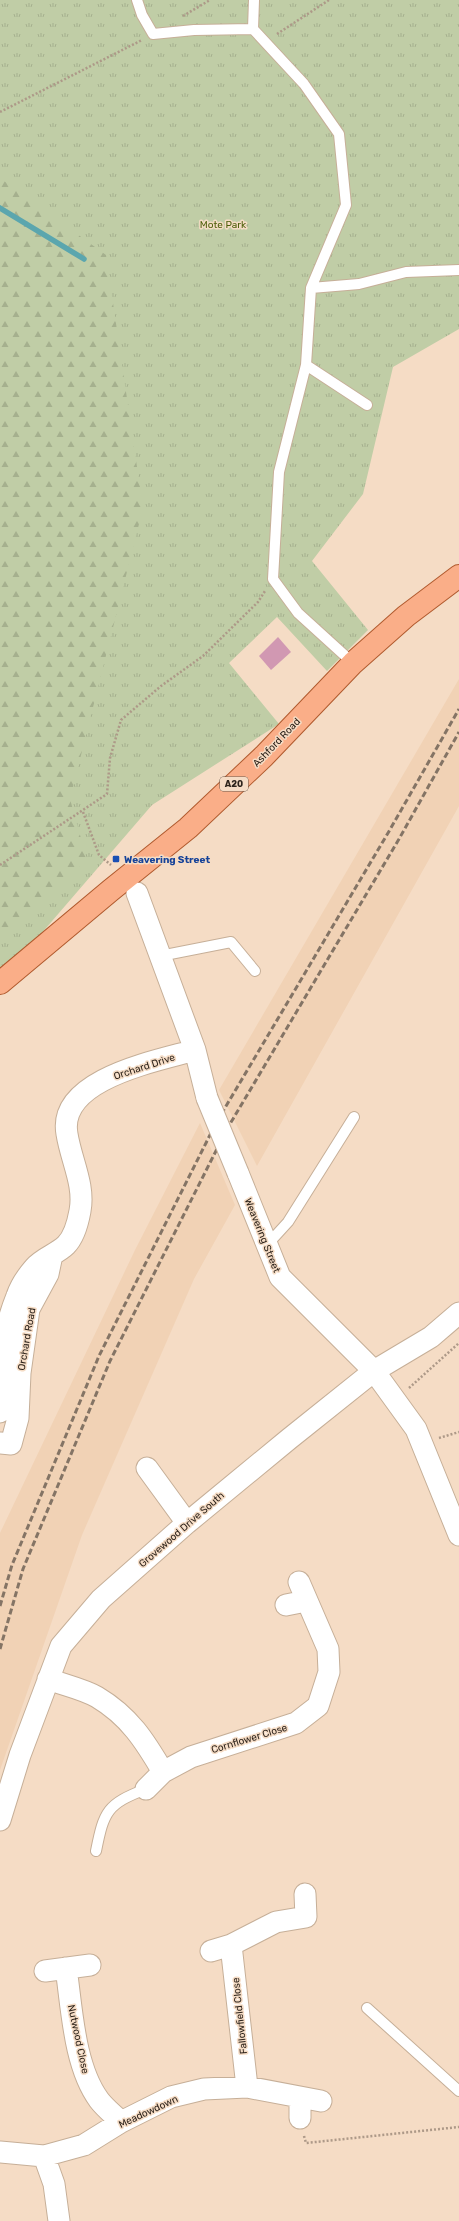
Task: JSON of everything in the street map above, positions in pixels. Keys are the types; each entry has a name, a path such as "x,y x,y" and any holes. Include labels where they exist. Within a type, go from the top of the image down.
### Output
{"main road":[{"name":"Ashford Road","path":"0,983 188,828 264,756 353,663 406,616 459,576"}],"street":[{"name":"Weavering Street","path":"137,893 195,1050 207,1098 280,1277 374,1371 416,1429 459,1535"},
{"name":"Orchard Drive","path":"52,1255 66,1244 75,1228 80,1210 81,1189 66,1133 69,1114 76,1100 93,1086 116,1074 195,1050"},
{"name":"Orchard Road","path":"0,1412 6,1367 7,1328 18,1295 34,1267 52,1255"},
{"name":"Orchard Road","path":"0,1443 11,1444 18,1418 20,1373 29,1309 48,1274 52,1255"},
{"name":"Grovewood Drive South","path":"0,1820 20,1756 61,1646 101,1599 187,1523 374,1371 431,1337 459,1313"},
{"path":"147,1468 187,1523"},
{"name":"Cornflower Close","path":"146,1789 163,1772 191,1757 296,1723 318,1706 330,1672 328,1649 299,1582"},
{"path":"286,1605 306,1601"},
{"path":"48,1679 96,1697 126,1717 147,1745 163,1772"},
{"path":"211,1951 231,1945 276,1922 306,1917 306,1894"},
{"name":"Fallowfield Close","path":"231,1945 247,2087"},
{"path":"45,1971 90,1965"},
{"name":"Nutwood Close","path":"66,1968 76,2033 85,2073 99,2099 121,2122"},
{"name":"Meadowdown","path":"0,2152 44,2156 84,2145 121,2122 171,2098 204,2089 247,2087 300,2108 321,2101"},
{"path":"44,2156 54,2184 59,2221"}],"lane":[{"path":"137,0 153,34 194,30 253,29"},
{"path":"254,0 253,29 304,84 339,134 346,205 311,288 306,365 278,472 273,578 298,613 353,663"},
{"path":"311,288 360,284 406,272 459,270"},
{"path":"306,365 367,406"},
{"path":"160,956 231,942 255,971"},
{"path":"267,1245 288,1222 354,1117"},
{"path":"96,1851 101,1826 110,1808 121,1799 146,1789"},
{"path":"367,2008 459,2091"}],"path":[{"path":"264,42 329,0"},
{"path":"0,112 153,34"},
{"path":"0,865 48,831 83,812 107,794 110,758 121,720 161,686 203,656 258,602 273,578"},
{"path":"83,812 99,855 113,867 101,878 111,890"},
{"path":"396,1402 459,1342"},
{"path":"300,2108 306,2143 459,2127"}],"shaded area":[{"path":"459,679 459,806 257,1166 219,1090"},
{"path":"200,1123 235,1205 194,1279 82,1535 0,1770 0,1533 135,1250"}],"green space":[{"name":"Mote Park","path":"0,0 459,0 459,329 393,367 363,494 312,561 368,630 327,671 277,617 229,663 279,724 152,805 34,942 0,975"},
{"path":"0,178 106,255 143,508 70,799 87,860 0,941"}],"building":[{"path":"278,637 291,652 271,670 259,656"}],"waterway":[{"path":"0,208 84,259"}],"railway":[{"path":"0,1606 12,1565 99,1356 216,1123 388,833 459,709"},
{"path":"0,1649 23,1569 110,1361 227,1129 399,839 459,732"}],"place":[{"name":"Weavering Street","path":"116,859"}]}
